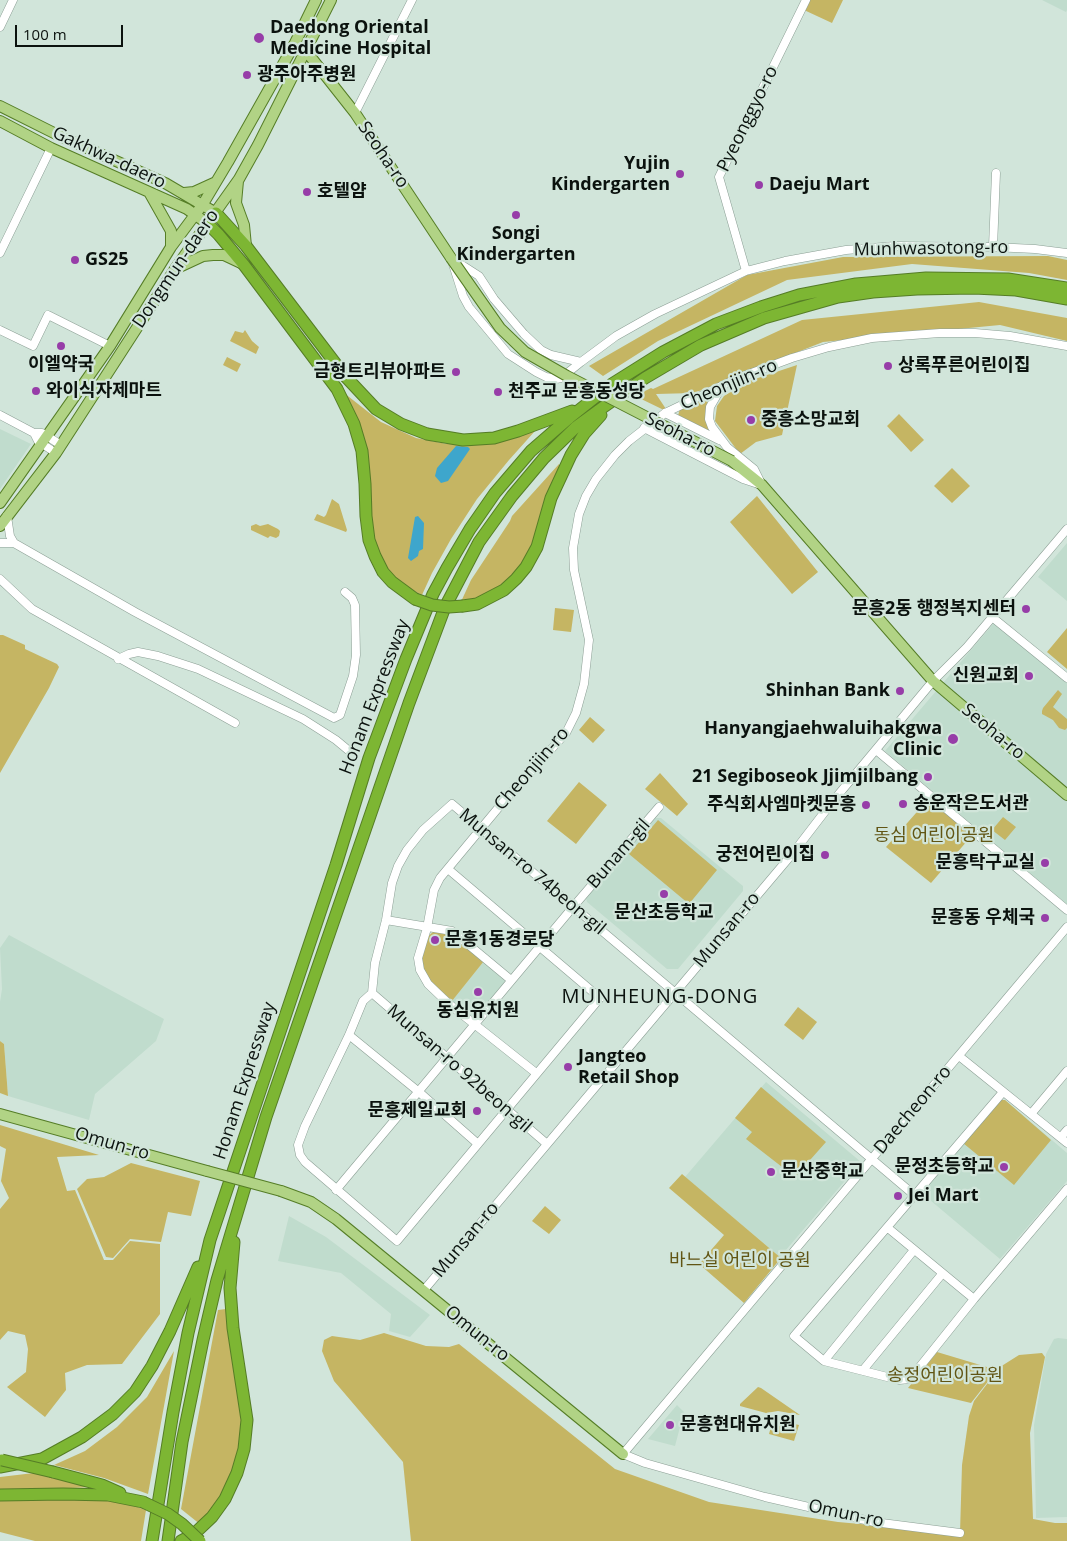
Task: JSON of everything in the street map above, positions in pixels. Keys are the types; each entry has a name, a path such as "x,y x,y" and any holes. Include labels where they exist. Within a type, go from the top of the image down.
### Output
{"highway":[{"path":"216,212 246,246 345,376 376,409 401,424 427,434 463,440 494,438 582,407"},
{"path":"208,224 220,235 244,265 337,389 354,424 362,451 366,484 366,516 369,540 375,556 383,572 392,582 415,598 432,605 449,607 477,604 504,590 516,579 526,567 537,547 551,498 572,455 584,434 600,416 635,390 686,360 786,316 796,308"},
{"name":"Honam Expressway","path":"152,1541 188,1333 210,1240 336,865 369,758 406,659 433,594 470,529 495,493 531,451 612,384 663,352 716,324 761,307 799,295 856,284 926,278 1008,279 1067,288"},
{"name":"Honam Expressway","path":"168,1539 182,1442 203,1340 217,1280 266,1118 409,703 445,607 479,542 512,496 544,458 576,427 602,408 645,378 701,345 764,318 838,297 917,289 974,288 1016,290 1067,299"},
{"path":"181,1541 194,1534 212,1517 225,1499 237,1473 244,1449 247,1420 233,1328 230,1288 231,1260 240,1201"},
{"path":"1,1462 42,1459 82,1437 113,1414 135,1392 152,1366 170,1331 210,1240"},
{"path":"1,1462 53,1472 102,1485 168,1514 200,1541"},
{"path":"0,1495 63,1494 108,1496 143,1502"}],"main road":[{"name":"Dongmun-daero","path":"0,502 110,346 171,247 203,204 295,43 316,0"},
{"name":"Dongmun-daero","path":"0,526 59,449 174,269 239,179 332,0"},
{"name":"Seoha-ro","path":"295,43 306,51 355,114 500,328 525,352 553,369 732,461 762,485 933,681 1067,795"},
{"name":"Gakhwa-daero","path":"0,106 58,135 165,183 216,212"},
{"name":"Gakhwa-daero","path":"0,121 51,148 187,209 208,224"},
{"path":"239,179 236,203 244,225 246,246"},
{"path":"184,194 194,192 216,182"},
{"path":"149,191 171,231 171,247"},
{"path":"174,269 203,256 213,255 224,255 244,265"},
{"name":"Omun-ro","path":"0,1114 281,1191 311,1202 424,1290 623,1454"}],"street":[{"path":"0,27 13,0"},
{"path":"355,114 412,0"},
{"name":"Pyeonggyo-ro","path":"746,271 719,176 806,0"},
{"path":"0,253 51,148"},
{"path":"993,247 996,173"},
{"name":"Munhwasotong-ro","path":"451,258 463,296 469,307 508,354 536,372 556,379 561,378 616,336 641,321 746,271 785,261 846,250 920,245 1035,249 1067,253"},
{"path":"451,258 479,276 494,299 524,334 541,350 551,355 581,362"},
{"path":"0,330 33,346 48,315 110,346"},
{"name":"Cheonjiin-ro","path":"476,1024 449,1004 423,977 418,965 434,890 440,878 509,795 566,733 576,713 584,684 589,640 574,570 572,548 576,526 586,496 596,479 615,455 644,428 665,413 738,378 792,358 829,347 872,338 923,334 975,333 1010,336 1067,346"},
{"path":"720,440 709,419 710,407 722,386"},
{"path":"665,413 720,440 754,469 762,485"},
{"path":"0,415 34,433 42,433 45,440 59,449"},
{"path":"644,428 743,479 762,485"},
{"path":"7,516 10,536 14,543"},
{"name":"Munsan-ro","path":"424,1290 793,853 933,681 967,647 1067,529"},
{"path":"0,543 14,543 135,612 334,718 340,715 353,676 356,655 355,605 352,598 345,592"},
{"path":"0,579 32,608 118,659 235,723"},
{"path":"992,617 1067,678"},
{"path":"118,659 138,652 158,656 198,669 303,719 348,750"},
{"path":"876,750 1067,910"},
{"name":"Munsan-ro 74beon-gil","path":"478,1144 397,1241 305,1162 300,1155 298,1145 363,1001 372,993 375,963 386,920 392,883 402,858 423,830 452,804 913,1194"},
{"name":"Bunam-gil","path":"336,1190 659,807"},
{"path":"349,1035 419,1092 478,1144 600,998 448,869"},
{"path":"386,920 452,931 512,980"},
{"name":"Daecheon-ro","path":"623,1454 1067,927"},
{"name":"Munsan-ro 92beon-gil","path":"372,993 547,1144"},
{"path":"476,1024 536,1073"},
{"path":"959,1056 1061,1137 1067,1144"},
{"path":"1032,1114 1067,1071"},
{"path":"1002,1092 913,1194 888,1228 794,1336 824,1361 899,1380 910,1380 974,1299 1067,1189"},
{"path":"1061,1137 1067,1130"},
{"path":"888,1228 974,1299"},
{"path":"824,1361 914,1250"},
{"path":"863,1370 942,1274"},
{"name":"Omun-ro","path":"623,1454 645,1463 765,1497 874,1522 960,1534"}],"shaded area":[{"path":"1042,0 1067,0 1067,10 1066,12"},
{"path":"0,429 31,444 0,489"},
{"path":"1067,543 1067,601 1038,577"},
{"path":"994,623 1067,683 1067,905 885,751"},
{"name":"문산초등학교","path":"654,818 661,818 743,886 743,891 678,969 667,969 587,902 586,898"},
{"path":"9,935 164,1019 156,1041 95,1094 89,1120 8,1096 4,1044 0,1041 2,989 0,948"},
{"name":"동심유치원","path":"484,961 504,978 505,984 478,1016 471,1016 452,1001"},
{"name":"문산중학교","path":"766,1082 861,1162 780,1257 685,1177"},
{"name":"문정초등학교","path":"1000,1100 1005,1100 1067,1153 1067,1181 1000,1259 924,1195 922,1188"},
{"path":"289,1216 326,1237 430,1315 410,1337 389,1331 391,1314 341,1273 278,1261"},
{"path":"1054,1339 1067,1339 1067,1517 1036,1518 1034,1425 1046,1354"},
{"name":"문흥현대유치원","path":"677,1405 684,1412 675,1446 648,1439"}],"green space":[{"path":"809,0 843,0 832,23 804,10"},
{"path":"1048,256 1067,260 1067,280 1029,273 912,264 787,280 658,341 603,376 589,366 747,275 843,257"},
{"path":"979,302 1067,318 1067,341 1000,325 823,342 694,393 656,394 668,412 635,396 802,320"},
{"path":"245,330 252,341 259,347 256,354 230,341 235,331 243,333"},
{"path":"227,357 241,364 237,372 223,365"},
{"path":"797,365 782,435 756,442 740,454 715,421 717,406 724,396 749,381"},
{"path":"344,393 381,422 416,438 447,444 491,443 535,431 477,499 451,539 422,595 401,585 379,560 371,528 371,490"},
{"path":"703,397 708,399 709,431 678,416 680,408"},
{"path":"899,414 924,440 911,452 887,426"},
{"path":"559,464 543,528 516,579 459,606 471,580 512,516"},
{"path":"952,468 970,486 952,503 934,486"},
{"path":"757,496 818,572 792,594 730,522"},
{"path":"332,499 339,504 346,532 314,520 317,514 324,517 326,515"},
{"path":"256,524 260,526 268,524 278,529 280,531 279,536 276,538 270,536 268,538 251,530 251,526"},
{"path":"555,608 574,610 571,632 553,630"},
{"path":"1067,628 1067,669 1047,652"},
{"path":"0,635 25,645 25,649 57,664 59,667 0,773"},
{"path":"1058,690 1062,694 1053,707 1067,719 1067,728 1065,730 1059,728 1053,720 1042,714 1043,708"},
{"path":"590,717 605,730 593,743 579,730"},
{"path":"660,773 688,804 677,816 645,789"},
{"path":"579,782 607,805 576,844 547,821"},
{"name":"동심 어린이공원","path":"931,796 974,833 931,883 886,847"},
{"path":"1003,817 1016,827 1005,840 992,830"},
{"path":"658,820 717,870 689,904 629,854"},
{"path":"433,932 450,933 484,961 452,1001 431,982 421,968 426,938"},
{"path":"798,1007 817,1022 803,1040 784,1025"},
{"path":"0,1041 4,1044 8,1096 0,1093"},
{"path":"761,1087 826,1142 795,1177 746,1139 752,1132 735,1118"},
{"path":"1000,1100 1005,1100 1051,1140 1014,1185 963,1143"},
{"path":"0,1125 99,1155 57,1157 67,1191 75,1190 104,1260 113,1260 130,1241 160,1244 160,1314 122,1364 87,1365 65,1373 66,1390 45,1417 7,1387 26,1372 28,1349 25,1335 8,1331 0,1340 0,1209 9,1198 1,1181 6,1149 0,1146"},
{"path":"131,1163 200,1181 191,1216 168,1212 161,1242 130,1239 113,1258 106,1257 77,1189 87,1179 104,1177"},
{"name":"바느실 어린이 공원","path":"682,1174 781,1258 744,1303 699,1264 724,1235 669,1188"},
{"path":"545,1206 561,1220 549,1234 532,1221"},
{"path":"226,1309 242,1393 242,1437 223,1501 201,1525 181,1509 218,1310"},
{"path":"384,1333 426,1346 449,1347 459,1344 615,1469 709,1502 838,1522 960,1533 962,1465 969,1416 974,1401 1000,1367 1019,1355 1042,1353 1045,1357 1030,1433 1033,1519 1067,1523 1067,1541 411,1541 403,1462 334,1381 322,1351 324,1340 332,1336 360,1340"},
{"path":"174,1351 148,1494 104,1478 54,1465 85,1451 117,1427 147,1397"},
{"name":"송정어린이공원","path":"937,1352 997,1370 971,1403 908,1388"},
{"path":"758,1387 800,1415 778,1411 766,1413 740,1406"},
{"path":"782,1421 799,1425 794,1441 769,1434 772,1423"},
{"path":"34,1473 96,1487 0,1491 0,1477"},
{"path":"100,1498 119,1500 146,1510 141,1541 35,1541 0,1532 0,1500"}],"water":[{"path":"456,446 468,447 470,449 448,481 441,483 435,476 437,468"},
{"path":"418,516 424,523 423,549 411,561 408,558 415,517"}],"place":[{"name":"Daedong Oriental Medicine Hospital","path":"259,38"},
{"name":"광주아주병원","path":"247,75"},
{"name":"Yujin Kindergarten","path":"680,174"},
{"name":"Daeju Mart","path":"759,185"},
{"name":"호텔얌","path":"307,192"},
{"name":"Songi Kindergarten","path":"516,215"},
{"name":"GS25","path":"75,260"},
{"name":"이엘약국","path":"61,346"},
{"name":"상록푸른어린이집","path":"888,366"},
{"name":"금형트리뷰아파트","path":"456,372"},
{"name":"와이식자제마트","path":"36,391"},
{"name":"천주교 문흥동성당","path":"498,392"},
{"name":"중흥소망교회","path":"751,420"},
{"name":"문흥2동 행정복지센터","path":"1026,609"},
{"name":"신원교회","path":"1029,676"},
{"name":"Shinhan Bank","path":"900,691"},
{"name":"Hanyangjaehwaluihakgwa Clinic","path":"953,739"},
{"name":"21 Segiboseok Jjimjilbang","path":"928,777"},
{"name":"송운작은도서관","path":"903,804"},
{"name":"주식회사엠마켓문흥","path":"866,805"},
{"name":"궁전어린이집","path":"825,855"},
{"name":"문흥탁구교실","path":"1045,863"},
{"name":"문산초등학교","path":"664,894"},
{"name":"문흥동 우체국","path":"1045,918"},
{"name":"문흥1동경로당","path":"435,940"},
{"name":"동심유치원","path":"478,992"},
{"name":"Jangteo Retail Shop","path":"568,1067"},
{"name":"문흥제일교회","path":"477,1111"},
{"name":"문정초등학교","path":"1004,1167"},
{"name":"문산중학교","path":"771,1172"},
{"name":"Jei Mart","path":"898,1196"},
{"name":"문흥현대유치원","path":"670,1425"}],"district":[{"name":"MUNHEUNG-DONG","path":"660,997"}]}
